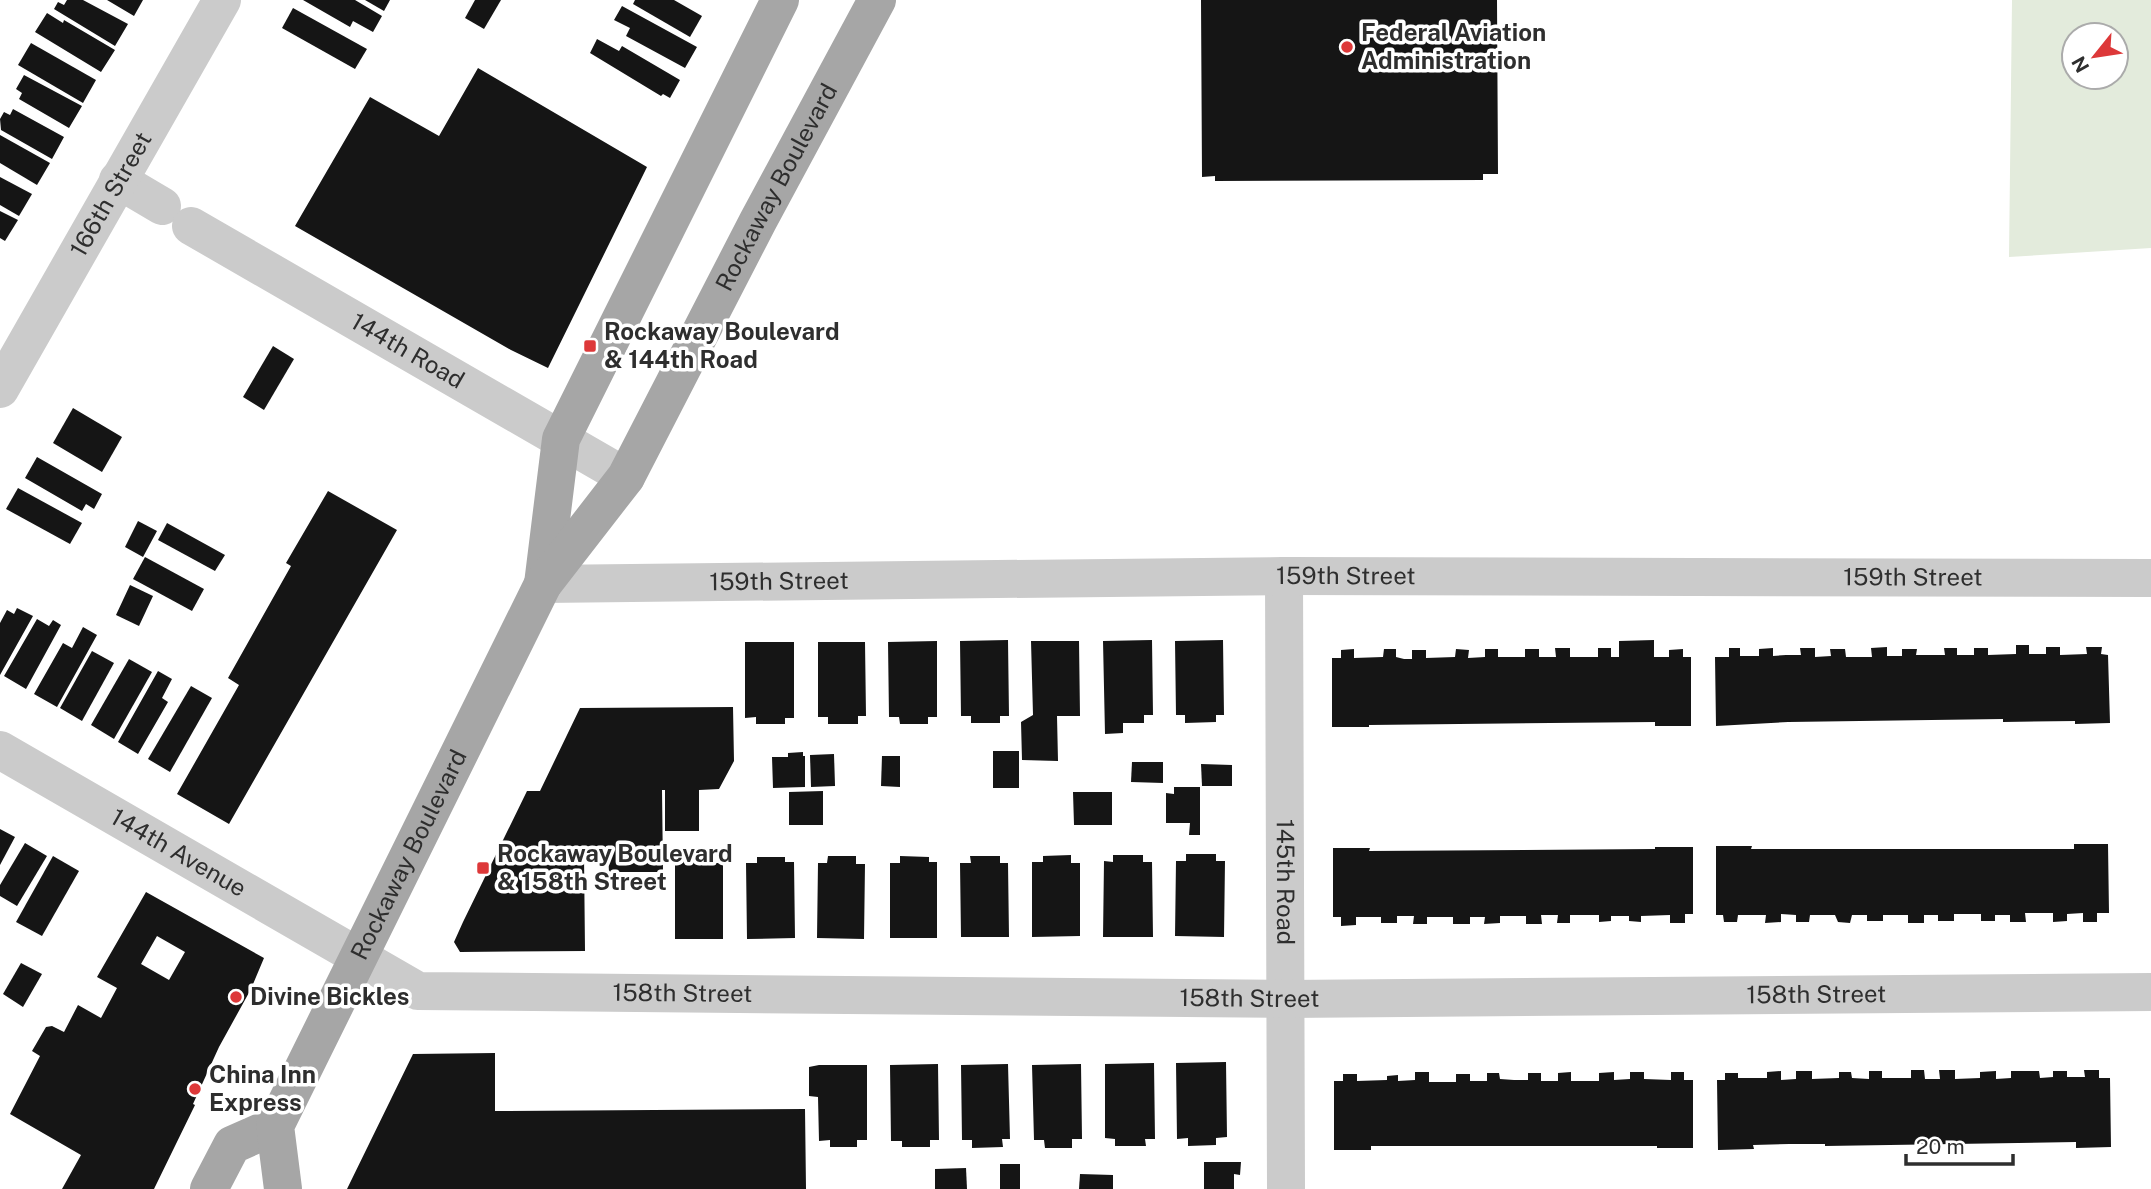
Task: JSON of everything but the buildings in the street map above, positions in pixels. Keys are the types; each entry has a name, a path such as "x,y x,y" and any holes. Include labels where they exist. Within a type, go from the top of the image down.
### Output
{"main road":[{"name":"Rockaway Boulevard","path":"543,584 561,439 780,0"},
{"name":"Rockaway Boulevard","path":"275,1126 543,584 626,477 876,0"},
{"path":"209,1189 232,1145 275,1126 284,1189"}],"street":[{"name":"166th Street","path":"0,389 222,0"},
{"name":"144th Road","path":"118,180 626,477"},
{"name":"159th Street","path":"543,584 1284,576 2151,578"},
{"name":"145th Road","path":"1284,576 1286,1189"},
{"name":"144th Avenue","path":"0,750 359,955"},
{"name":"158th Street","path":"359,955 418,991 1286,999 2151,992"}],"green space":[{"path":"2012,0 2151,0 2151,248 2009,257"}],"place":[{"name":"Federal Aviation Administration","path":"1347,47"},
{"name":"Rockaway Boulevard & 144th Road","path":"590,346"},
{"name":"Rockaway Boulevard & 158th Street","path":"483,868"},
{"name":"Divine Bickles","path":"236,997"},
{"name":"China Inn Express","path":"195,1089"}]}
